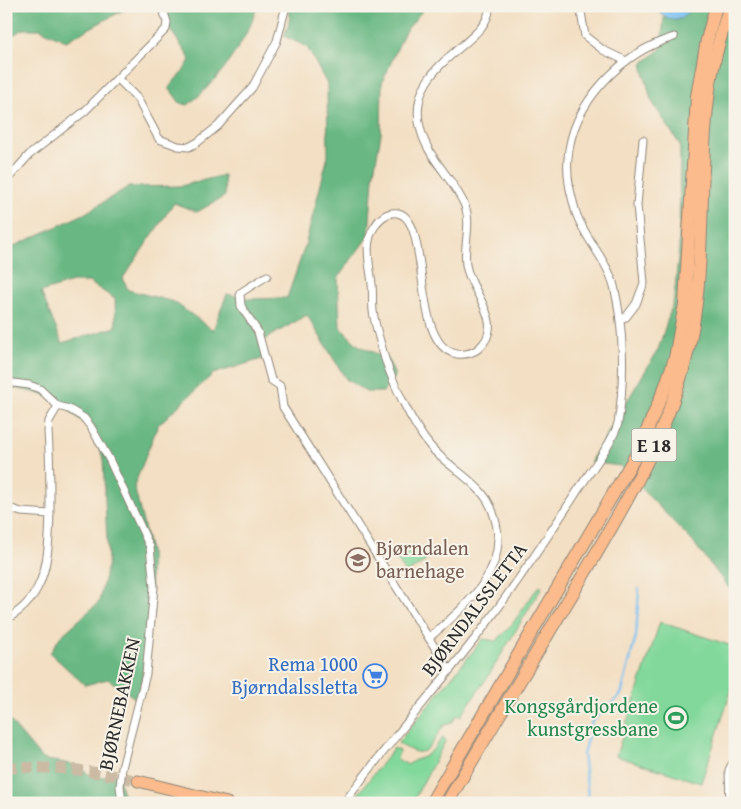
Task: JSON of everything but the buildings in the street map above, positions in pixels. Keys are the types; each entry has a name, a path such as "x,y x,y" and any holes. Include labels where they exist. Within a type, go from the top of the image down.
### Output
{"highway":[{"name":"E 18","path":"431,803 630,465 658,407 675,358 685,304 697,96 707,40 716,6"},
{"name":"E 18","path":"447,803 621,511 652,450 675,395 686,361 698,295 708,99 719,40 730,6"}],"main road":[{"path":"209,803 138,781 227,803"}],"street":[{"path":"6,181 29,155 79,116 118,79 135,58 166,30 167,22 162,6"},
{"path":"118,79 136,98 159,138 178,146 193,145 207,135 234,109 260,78 278,41 286,6"},
{"path":"429,638 486,581 496,561 497,528 488,501 474,484 428,444 397,386 386,360 373,313 368,244 373,228 384,216 398,213 405,217 409,221 416,242 430,322 437,340 451,353 462,355 469,354 483,343 488,336 488,316 466,266 468,225 466,207 431,154 421,133 417,115 420,95 426,84 451,54 482,28 488,19 489,6"},
{"path":"580,6 582,30 585,36 603,50 626,61"},
{"path":"643,140 636,205 644,283 636,304 626,317 620,318 610,277 576,213 569,187 568,159 573,134 584,110 600,87 626,61 655,44 674,37"},
{"path":"266,276 240,293 241,306 258,332 271,380 280,386 283,407 449,670"},
{"name":"BJØRNDALSSLETTA","path":"344,803 487,622 538,552 618,425 622,352 620,318"},
{"name":"BJØRNEBAKKEN","path":"6,382 29,385 40,389 58,406 78,413 91,427 146,534 153,561 154,587 146,674 137,718 122,768 120,786 122,803"},
{"path":"6,618 18,612 32,598 43,577 51,537 48,432 49,421 58,406"},
{"path":"6,508 21,512 50,514"},
{"path":"730,803 729,770 735,759"}],"green space":[{"path":"131,6 66,41 40,29 23,29 6,39 6,7"},
{"path":"177,6 258,6 249,28 230,60 215,79 188,105 180,103 169,88 190,59 166,23 167,15"},
{"path":"287,6 426,6 404,33 382,83 381,134 373,177 369,235 338,278 340,327 358,345 388,359 395,376 383,392 366,392 346,379 307,315 262,341 265,358 213,374 158,425 134,486 150,551 151,609 139,701 108,679 85,685 50,653 60,637 99,602 108,562 103,458 92,430 54,397 6,386 6,250 84,214 128,187 181,186 224,175 225,196 197,212 174,203 123,278 128,290 174,302 213,330 227,294 248,299 287,298 305,246 328,156 327,84 307,47 284,36 289,21","holes":["72,282 89,282 115,299 116,327 62,343 41,292"]},
{"path":"693,6 735,6 735,599 730,589 693,542 620,466 590,462 658,350 674,299 679,248 680,145 651,100 642,64 661,49 664,17 668,19 681,19"},
{"path":"416,546 426,561 406,573 396,558"},
{"path":"538,587 542,587 487,678 460,717 457,715 452,723 444,725 426,750 415,752 398,743 483,639 496,641 511,626"},
{"name":"Kongsgårdjordene kunstgressbane","path":"660,622 735,647 735,679 701,783 616,756"},
{"path":"6,716 42,759 75,765 95,778 118,774 125,803 6,803"},
{"path":"442,738 446,740 412,803 351,803 394,748 399,751 397,759 408,765 428,754"}],"water":[{"path":"651,6 693,6 681,19 668,19"}],"waterway":[{"path":"589,803 583,754 592,721 621,695 636,636 639,589"}],"tunnel":[{"path":"6,768 73,770 106,774 138,781"}],"place":[{"name":"Bjørndalen barnehage","path":"358,560"},
{"name":"Rema 1000 Bjørndalssletta","path":"375,676"},
{"name":"Kongsgårdjordene kunstgressbane","path":"676,718"}]}
